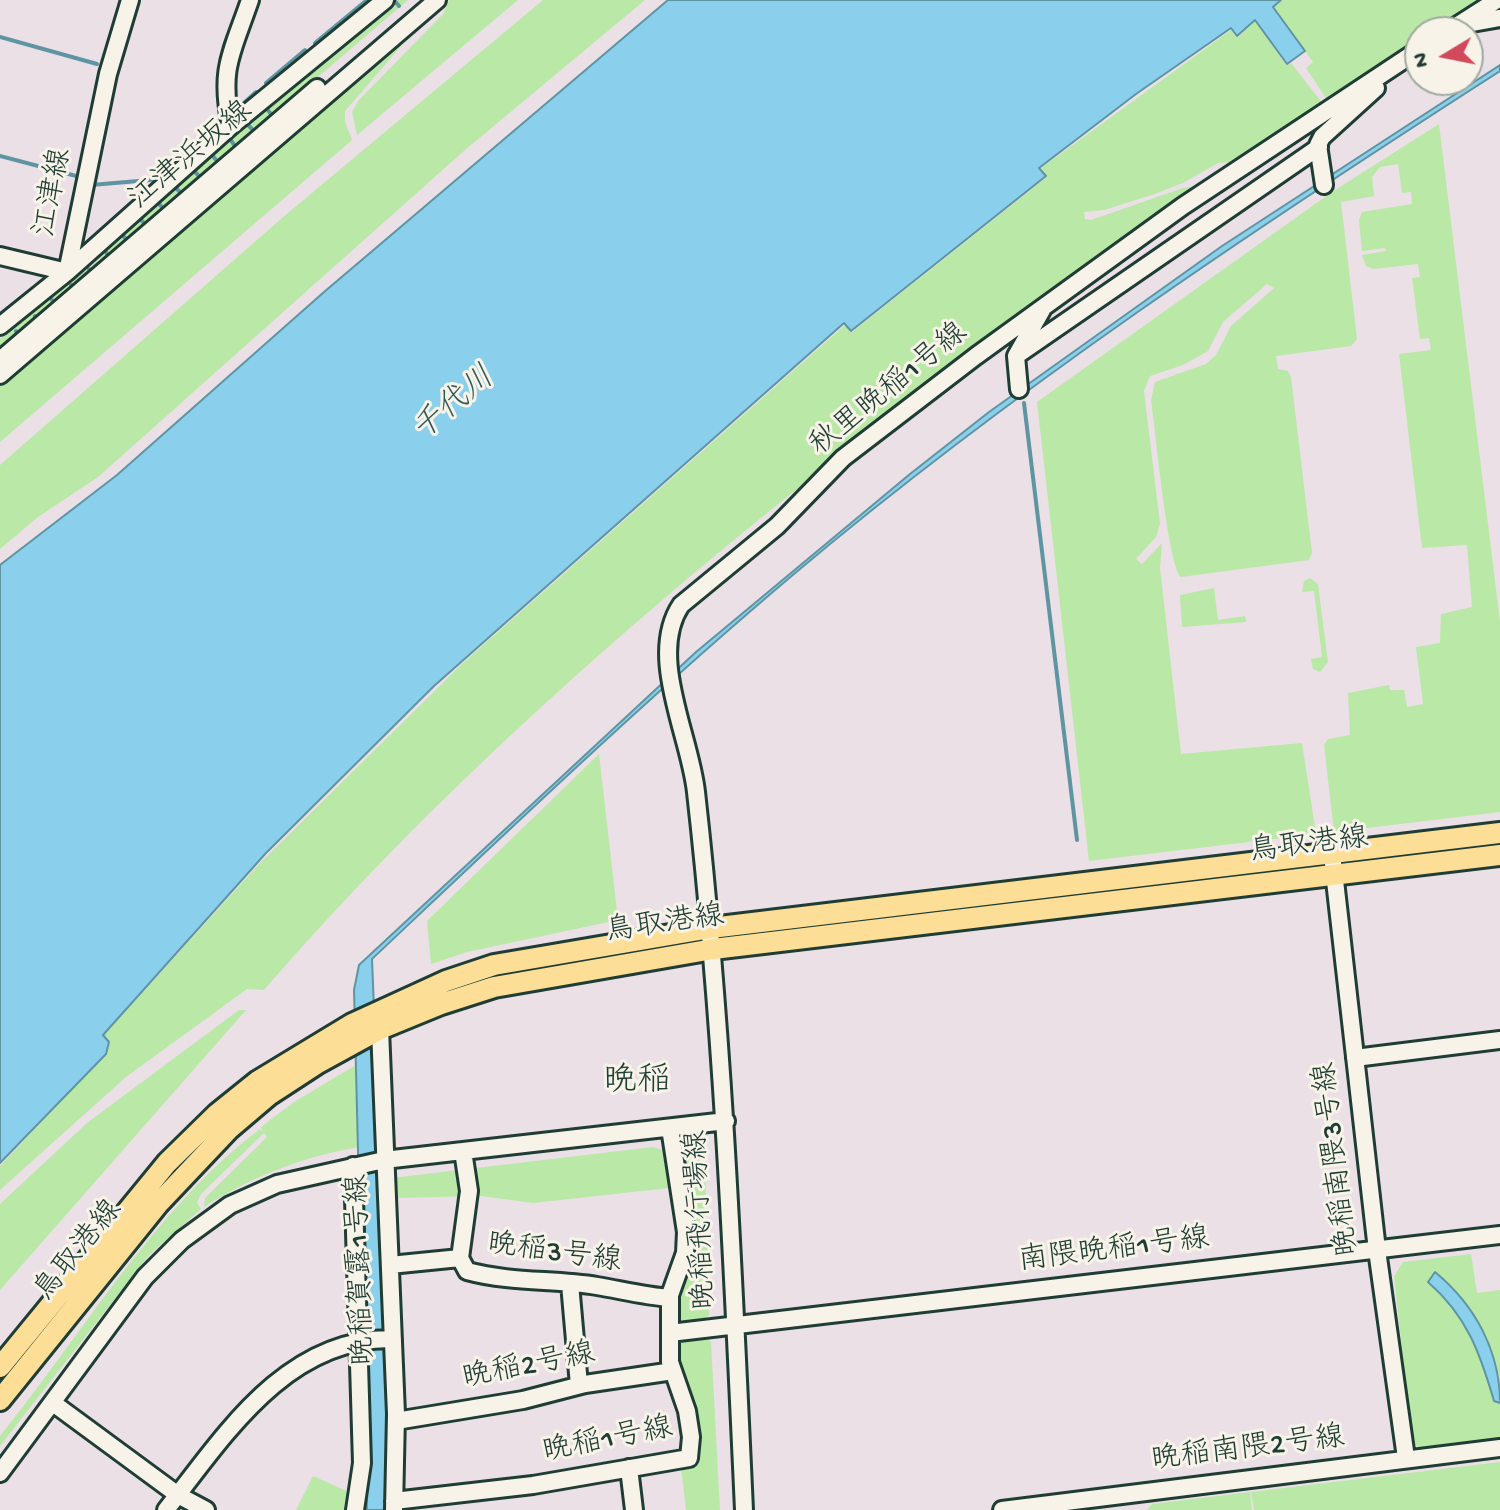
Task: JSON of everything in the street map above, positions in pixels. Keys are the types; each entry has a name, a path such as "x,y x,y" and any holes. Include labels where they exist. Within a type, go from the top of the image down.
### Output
{"main road":[{"name":"鳥取港線","path":"0,1367 177,1153 258,1081 494,965 1500,833"},
{"name":"鳥取港線","path":"712,938 1500,855"},
{"name":"鳥取港線","path":"0,1400 197,1160 269,1095 353,1033"}],"street":[{"name":"江津線","path":"67,272 108,74 130,0"},
{"path":"231,126 224,90 225,69 250,0"},
{"name":"江津線","path":"67,272 231,126 385,0"},
{"name":"江津浜坂線","path":"0,360 422,0"},
{"path":"0,375 437,0"},
{"path":"1471,16 1497,0"},
{"name":"秋里晩稲1号線","path":"712,938 696,785 668,670 667,647 672,618 681,605 777,526 843,458 1183,206 1404,59"},
{"path":"1324,185 1319,147 1322,137 1380,84 1393,66"},
{"path":"1016,356 1319,147"},
{"path":"0,256 67,272"},
{"path":"0,326 67,272"},
{"path":"1019,389 1016,356 1043,307"},
{"name":"晩稲南隈3号線","path":"1332,853 1377,1250 1406,1458"},
{"name":"晩稲飛行場線","path":"712,938 726,1121 744,1510"},
{"name":"晩稲賀露1号線","path":"378,1024 396,1421 394,1506"},
{"path":"1355,1058 1500,1040"},
{"path":"0,1473 145,1277 182,1240 230,1205 277,1184 355,1165 726,1121"},
{"name":"晩稲1号線","path":"394,1506 689,1458 692,1453 687,1411 673,1371 670,1333 670,1298 685,1253 686,1232 670,1128"},
{"path":"460,1258 469,1191 463,1151"},
{"path":"355,1165 362,1463 355,1510"},
{"name":"南隈晩稲1号線","path":"670,1333 1500,1235"},
{"name":"晩稲3号線","path":"390,1265 460,1258 467,1271 477,1274 670,1298"},
{"path":"570,1284 579,1385"},
{"path":"166,1510 231,1423 278,1381 322,1353 360,1340 391,1339"},
{"name":"晩稲2号線","path":"396,1421 523,1400 579,1385 673,1371"},
{"path":"53,1403 178,1495 206,1510"},
{"name":"晩稲南隈2号線","path":"1002,1510 1138,1502 1406,1458 1500,1448"},
{"path":"629,1468 634,1510"}],"green space":[{"path":"393,0 408,0 0,349 0,339 100,259 99,254"},
{"path":"449,0 518,0 357,135 352,112 359,100 443,14"},
{"path":"543,0 645,0 465,150 98,477 38,517 0,549 0,465 282,218"},
{"path":"1283,0 1482,0 1458,16 1404,16 1404,51 1328,101 1306,68 1313,62 1274,7"},
{"path":"423,21 345,111 345,122 352,140 0,442 0,381"},
{"path":"1255,21 1286,65 1291,63 1324,105 1237,162 1218,163 1183,183 1152,195 1104,210 1084,212 1085,219 1091,220 1183,188 1206,184 876,427 681,584 463,780 394,849 264,990 247,989 126,1077 0,1190 0,1166 106,1054 110,1042 104,1035 260,863 463,663 845,325 851,333 1047,177 1041,168 1231,30 1237,38"},
{"path":"1439,124 1500,622 1500,812 1334,832 1324,745 1328,739 1350,735 1348,693 1389,685 1390,690 1404,690 1407,707 1423,704 1416,647 1440,643 1441,614 1472,607 1467,545 1422,548 1399,354 1431,350 1429,338 1420,339 1412,278 1420,277 1418,264 1374,269 1366,266 1362,255 1386,251 1385,248 1362,251 1359,220 1362,212 1412,204 1411,192 1402,193 1398,164 1380,167 1372,177 1374,196 1341,202 1357,339 1351,346 1276,356 1278,369 1288,371 1291,377 1312,553 1309,560 1181,577 1171,549 1163,494 1151,400 1155,382 1206,364 1216,355 1231,326 1274,288 1267,284 1223,322 1208,351 1183,365 1150,376 1144,391 1160,524 1156,537 1136,559 1142,564 1162,543 1160,568 1181,754 1302,743 1316,834 1089,861 1037,402 1332,192"},
{"path":"1310,578 1318,584 1328,662 1320,672 1313,669 1311,659 1322,657 1314,591 1302,592 1304,581"},
{"path":"1214,588 1218,620 1245,616 1246,622 1182,627 1180,595"},
{"path":"599,754 618,920 467,952 431,964 427,921"},
{"path":"239,1010 246,1010 0,1290 0,1204 87,1123"},
{"path":"356,1065 359,1147 278,1169 204,1207 205,1198 267,1137 264,1133 201,1194 197,1203 201,1209 149,1255 0,1446 0,1436 122,1274 187,1196 222,1160 260,1129 263,1132 261,1127 294,1102"},
{"path":"679,1145 687,1145 705,1166 709,1315 702,1323 677,1326 676,1296 690,1255"},
{"path":"653,1147 662,1150 669,1188 533,1203 481,1196 392,1198 392,1178"},
{"path":"1471,1254 1477,1293 1500,1290 1500,1439 1421,1449 1412,1442 1394,1276 1403,1262"},
{"path":"705,1337 711,1342 720,1510 686,1510 681,1467 691,1464 674,1362 674,1339"},
{"path":"1500,1462 1500,1510 1254,1510 1251,1492"},
{"path":"313,1476 351,1493 348,1510 296,1510"},
{"path":"1250,1492 1252,1510 1147,1510 1152,1504"}],"water":[{"name":"千代川","path":"668,0 1281,0 1273,7 1305,51 1287,64 1255,20 1237,36 1231,28 1136,94 1039,168 1046,176 851,331 844,323 434,686 266,853 103,1035 109,1042 106,1054 0,1163 0,565 117,475 324,292"},
{"path":"1500,65 1500,71 1484,81 1484,75"},
{"path":"1452,96 1461,96 1139,311 1050,374 878,505 686,668 372,959 391,1428 389,1510 367,1510 354,990 359,965 696,652 989,412 1222,246"},
{"path":"1435,1272 1462,1299 1482,1330 1495,1365 1500,1403 1494,1401 1477,1351 1462,1322 1428,1282"}],"waterway":[{"path":"315,43 367,0"},
{"path":"394,0 399,6"},
{"path":"0,37 97,64"},
{"path":"266,83 305,50"},
{"path":"234,112 256,92"},
{"path":"266,108 271,114"},
{"path":"247,124 253,130"},
{"path":"230,139 235,146"},
{"path":"212,155 217,161"},
{"path":"0,156 80,177"},
{"path":"194,171 199,176"},
{"path":"91,185 162,179"},
{"path":"176,188 181,193"},
{"path":"158,203 163,208"},
{"path":"140,219 145,224"},
{"path":"122,235 127,240"},
{"path":"104,250 109,256"},
{"path":"1024,403 1077,840"}],"district":[{"name":"晩稲","path":"637,1084"}]}
